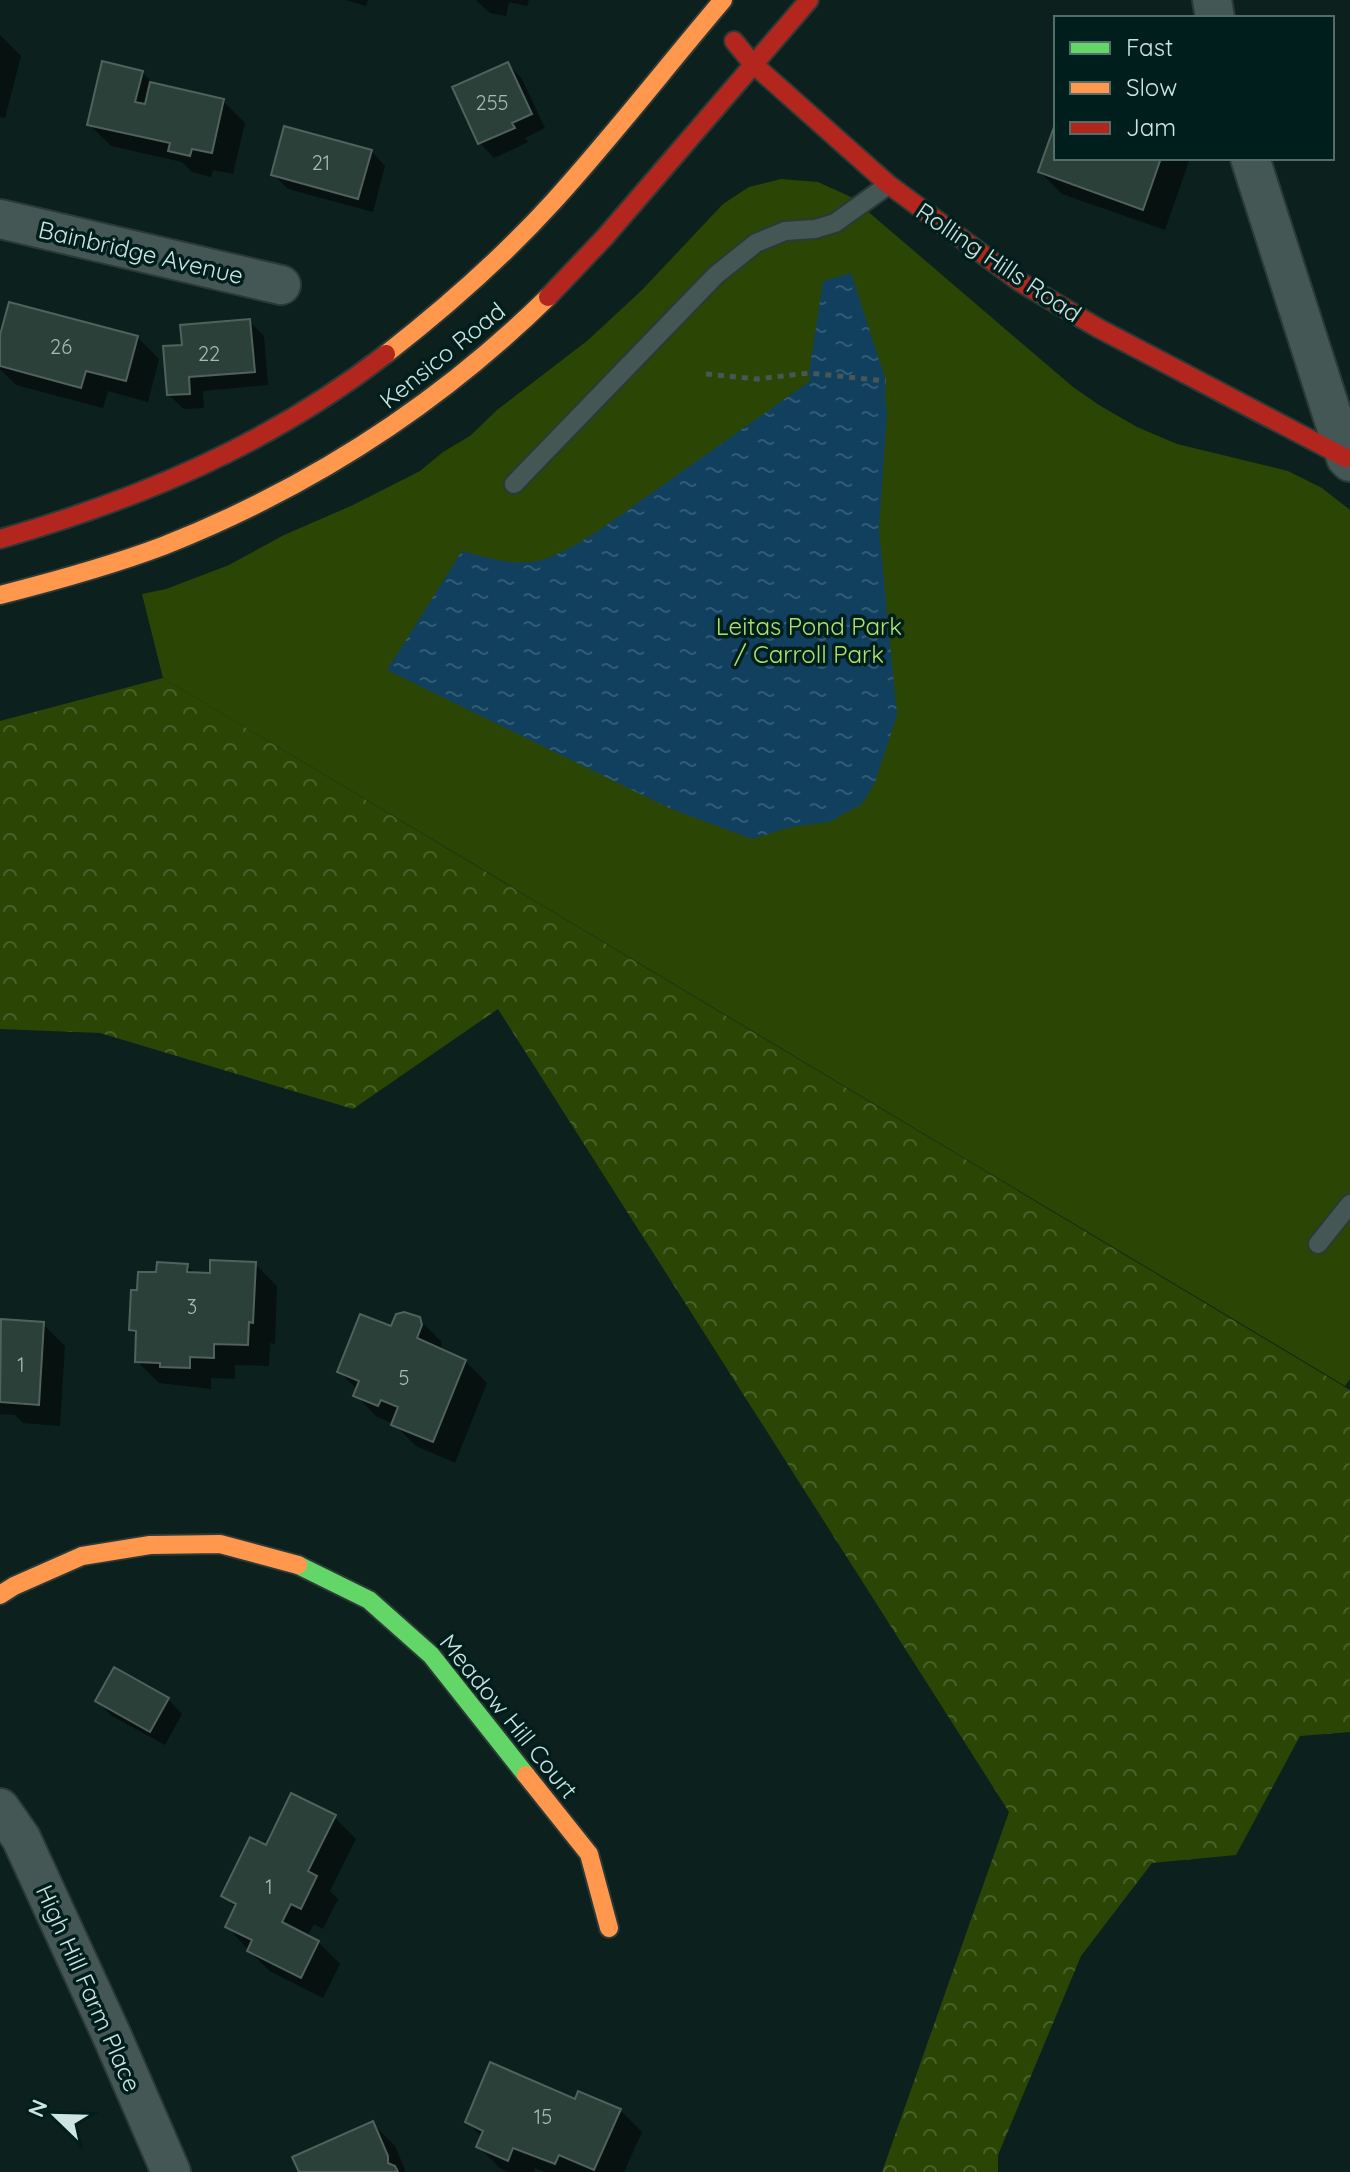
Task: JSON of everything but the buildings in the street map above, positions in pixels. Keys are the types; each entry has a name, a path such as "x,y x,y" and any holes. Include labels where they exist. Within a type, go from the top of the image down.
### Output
{"street":[{"name":"Kensico Road","path":"0,595 106,567 226,521 343,459 413,413 479,360 565,280 809,0"},
{"name":"Kensico Road","path":"0,539 134,497 213,462 289,422 382,359 459,296 551,204 713,4"},
{"name":"Rolling Hills Road","path":"713,4 731,38 752,63 888,184 976,251 1059,307 1348,460"},
{"name":"Rolling Hills Road","path":"1251,160 1348,460"},
{"name":"Bainbridge Avenue","path":"0,219 281,285"},
{"name":"Meadow Hill Court","path":"0,1595 82,1556 150,1545 220,1544 291,1561 369,1600 431,1655 589,1854 609,1928"},
{"name":"High Hill Farm Place","path":"0,1808 28,1852 171,2172"}],"lane":[{"path":"514,484 716,275 756,243 785,231 815,229 835,223 888,184"},
{"path":"1318,1244 1350,1204"}],"path":[{"path":"706,374 757,379 809,373 886,381"}],"green space":[{"name":"Leitas Pond Park / Carroll Park","path":"781,179 818,182 851,197 1073,387 1099,405 1137,427 1177,444 1288,471 1322,488 1350,510 1350,1379 1345,1386 163,678 142,594 166,589 229,565 284,535 420,471 470,436 497,410 587,341 642,290 723,204 749,187"},
{"path":"163,678 1350,1390 1350,1732 1300,1736 1236,1855 1152,1863 1081,1956 998,2155 998,2172 882,2172 1009,1812 498,1009 353,1109 100,1033 0,1029 0,721"}],"water":[{"path":"851,273 886,381 887,414 879,529 897,715 875,782 862,804 829,822 791,827 752,839 671,809 387,670 462,551 518,562 532,562 559,553 595,533 810,381 823,281"}],"traffic: fast":[{"path":"298,1565 369,1600 431,1655 526,1775"}],"traffic: slow":[{"path":"386,354 472,282 534,223 723,0"},
{"path":"0,595 82,573 163,546 319,471 415,409 505,337 548,297"},
{"path":"0,1595 82,1556 150,1545 220,1544 298,1565"},
{"path":"526,1775 589,1854 609,1928"}],"traffic: jam":[{"path":"548,297 605,237 809,0"},
{"path":"734,41 752,63 888,184 1020,282 1098,328 1346,458"},
{"path":"0,539 153,487 250,442 342,386 386,354"}]}
